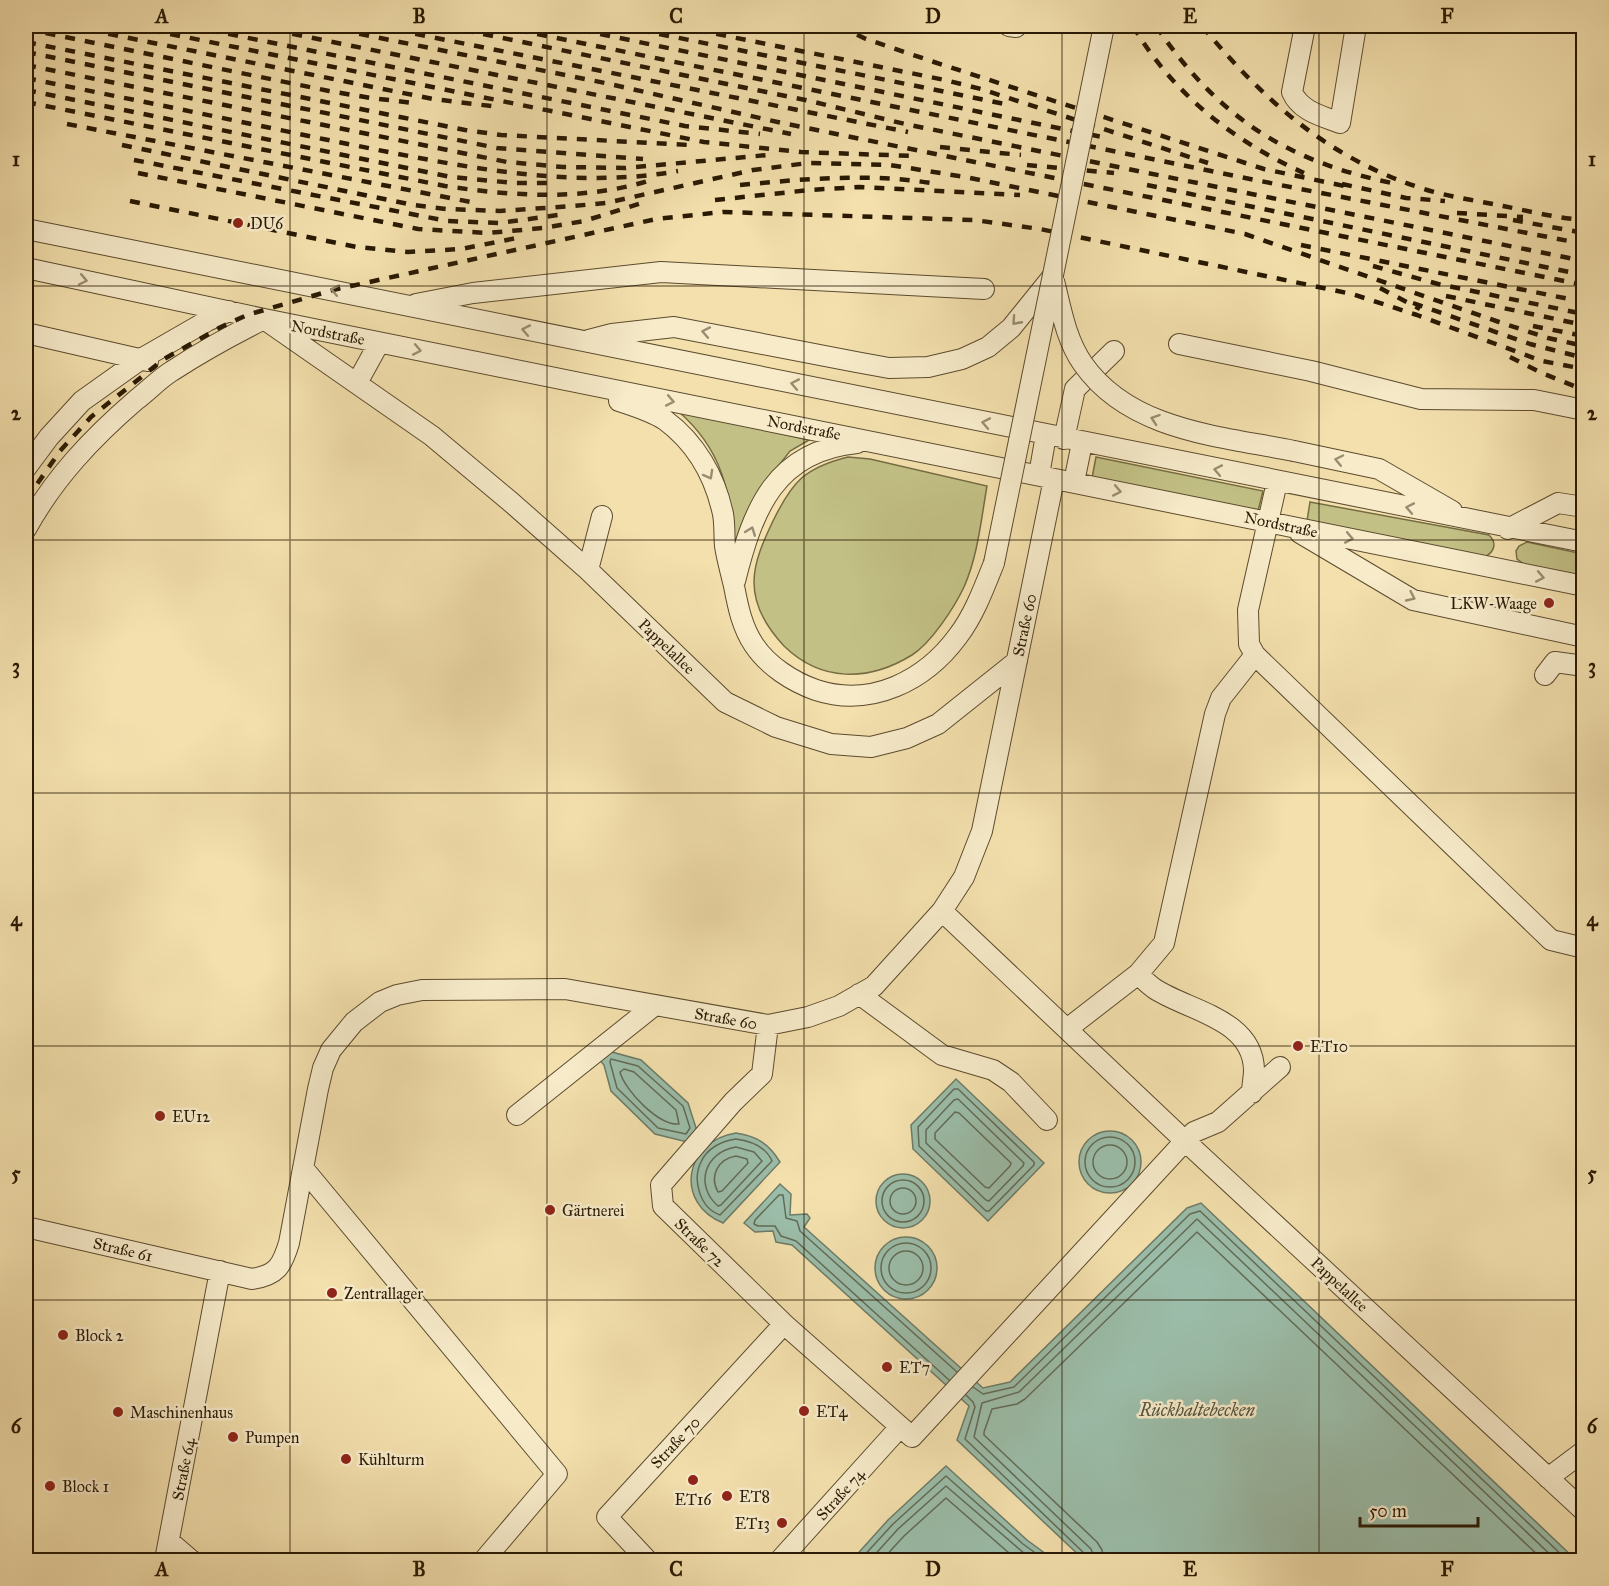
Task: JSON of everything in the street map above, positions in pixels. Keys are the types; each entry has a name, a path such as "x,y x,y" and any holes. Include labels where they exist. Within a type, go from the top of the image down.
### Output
{"street":[{"path":"538,375 642,409 664,420 692,446 714,481 723,516 726,547 743,625 755,647 774,667 800,685 825,693 852,696 888,690 903,684 929,667 959,635 984,589 994,563 1104,26"},
{"path":"1305,26 1292,92 1296,100 1309,111 1340,123 1356,26"},
{"path":"26,230 1508,529 1584,542"},
{"name":"Nordstraße","path":"26,268 379,343 1584,586"},
{"path":"408,306 473,293 661,272 984,289"},
{"path":"583,341 612,334 674,327 890,368 927,367 962,359 988,347 1011,328 1053,276"},
{"path":"1053,276 1068,335 1082,363 1107,390 1142,414 1188,430 1379,469 1467,520"},
{"path":"26,468 49,437 82,400 141,359 207,321 230,311"},
{"path":"26,529 43,499 102,429 169,372 224,339 264,319"},
{"name":"Pappelallee","path":"264,319 432,436 588,570 725,702 776,727 831,744 871,747 907,738 938,724 1017,661"},
{"path":"26,333 141,359 169,372"},
{"path":"357,383 379,343"},
{"path":"1179,344 1311,371 1421,399 1534,400 1584,410"},
{"path":"1055,479 1075,389 1114,351"},
{"path":"1055,479 1064,439"},
{"path":"734,587 742,553 758,513 773,485 785,471 800,459 818,450 840,444 874,441"},
{"name":"Straße 60","path":"220,1271 252,1279 266,1277 277,1270 289,1243 318,1089 327,1059 342,1034 380,1002 397,995 422,990 565,989 768,1025 808,1017 839,1006 874,986 942,911 964,878 982,831 1055,479"},
{"path":"1277,482 1278,524 1248,610 1249,644 1256,655 1551,940 1584,948"},
{"path":"1508,529 1558,503 1584,507"},
{"path":"588,570 602,516"},
{"path":"1278,524 1413,600 1576,636"},
{"path":"1067,1029 1138,974 1164,943 1215,714 1221,698 1256,655"},
{"path":"1545,675 1555,663 1584,666"},
{"name":"Pappelallee","path":"942,911 1185,1141 1584,1511"},
{"path":"1138,974 1153,988 1234,1030 1248,1046 1254,1069 1252,1093"},
{"path":"859,994 942,1055 993,1070 1011,1082 1047,1120"},
{"path":"517,1115 655,1005"},
{"name":"Straße 72","path":"768,1025 762,1074 733,1102 661,1185 663,1206 784,1324 900,1426"},
{"path":"900,1426 912,1437 1185,1141 1194,1132 1218,1122 1280,1067"},
{"path":"303,1168 557,1474 484,1560"},
{"name":"Straße 61","path":"26,1227 220,1271"},
{"name":"Straße 64","path":"167,1551 220,1271"},
{"name":"Straße 70","path":"646,1560 607,1517 784,1324"},
{"name":"Straße 74","path":"780,1560 900,1426"},
{"path":"1548,1478 1584,1451"},
{"path":"167,1551 191,1560"}],"shaded area":[{"path":"678,411 809,440 790,451 766,482 735,549 730,509 722,473 705,441"},
{"path":"848,457 870,459 987,486 973,562 964,587 948,615 927,642 912,655 895,664 862,674 829,672 798,658 784,646 763,617 756,600 754,582 763,543 793,487 801,478 820,466"},
{"path":"1096,457 1263,491 1258,511 1092,478"},
{"path":"1310,502 1489,535 1494,547 1485,557 1307,521"},
{"path":"1527,542 1583,554 1583,577 1525,565 1517,559 1516,551 1519,546"}],"water":[{"path":"608,1047 612,1052 641,1060 688,1103 697,1131 687,1142 655,1134 611,1091 604,1065 597,1057"},
{"path":"956,1079 1044,1163 988,1221 913,1149 911,1125"},
{"path":"1110,1131 1127,1136 1132,1140 1136,1145 1141,1162 1136,1179 1132,1184 1127,1188 1110,1193 1093,1188 1088,1184 1084,1179 1079,1162 1084,1145 1088,1140 1093,1136"},
{"path":"736,1133 762,1142 780,1162 723,1223 707,1214 697,1202 692,1188 692,1174 696,1160 705,1148 719,1138"},
{"path":"903,1174 913,1176 922,1182 928,1191 930,1201 928,1211 922,1220 913,1226 903,1228 893,1226 884,1220 878,1211 876,1201 878,1191 884,1182 893,1176"},
{"name":"Rückhaltebecken","path":"780,1184 791,1194 790,1215 807,1214 810,1218 804,1227 983,1388 1010,1382 1187,1208 1201,1203 1576,1560 1084,1560 957,1440 969,1406 792,1245 776,1242 773,1231 755,1232 744,1223"},
{"path":"906,1237 923,1242 928,1246 932,1251 937,1268 932,1285 928,1290 923,1294 906,1299 889,1294 884,1290 880,1285 875,1268 880,1251 884,1246 889,1242"},
{"path":"946,1466 1027,1540 1054,1560 852,1560 888,1520"}],"railway":[{"path":"69,26 433,99 499,107"},
{"path":"131,26 704,142 801,152 914,156"},
{"path":"189,26 685,126 760,134"},
{"path":"253,26 791,134"},
{"path":"320,26 605,83 782,123 1584,285"},
{"path":"376,26 908,132"},
{"path":"444,26 810,101 905,124 1584,261"},
{"path":"498,26 1280,185 1584,244"},
{"path":"561,26 1102,137"},
{"path":"620,26 1005,104"},
{"path":"677,26 981,89 1208,163"},
{"path":"839,26 866,39 934,62 1264,169 1349,187"},
{"path":"1133,26 1167,73 1207,113 1253,146 1304,173"},
{"path":"1156,26 1179,58 1204,85 1229,109 1257,130 1286,147 1319,162 1354,174 1392,183"},
{"path":"1202,26 1226,54 1275,103 1330,145 1360,162 1427,190 1563,218 1584,220"},
{"path":"26,29 329,91 414,103"},
{"path":"26,42 465,130 501,135 689,145"},
{"path":"26,52 497,148 643,159"},
{"path":"26,65 507,162 563,167 625,168 768,155"},
{"path":"26,78 323,139 500,171 590,178 634,177 678,171"},
{"path":"26,90 451,177 514,183 548,183"},
{"path":"26,102 445,186 547,195 598,192 648,181"},
{"path":"67,124 476,203"},
{"path":"122,145 413,205 500,211 606,203 753,170 808,163 890,165 965,177 1245,234 1499,322 1548,338 1584,346"},
{"path":"940,147 1021,155"},
{"path":"134,160 447,221 500,223 565,214"},
{"path":"1027,165 1114,173"},
{"path":"138,173 418,229 488,233 543,228 584,221 642,203"},
{"path":"740,185 859,178 931,183"},
{"path":"1342,184 1406,198 1445,201"},
{"path":"1147,185 1584,275"},
{"path":"715,200 859,187 1020,195"},
{"path":"130,201 357,247 408,252 461,249 517,238"},
{"path":"26,500 60,451 91,417 164,359 247,315 333,290 656,219 723,212 974,220 1040,229 1352,294 1417,315 1542,361 1584,369"},
{"path":"1457,213 1523,217"},
{"path":"1513,220 1584,233"},
{"path":"1301,245 1584,302"},
{"path":"1373,266 1438,284 1584,314"},
{"path":"1380,288 1420,309"},
{"path":"1446,296 1584,325"},
{"path":"1413,303 1530,344 1584,358"},
{"path":"1533,326 1584,336"},
{"path":"1510,357 1584,390"}],"place":[{"name":"DU6","path":"238,223"},
{"name":"LKW-Waage","path":"1549,603"},
{"name":"ET10","path":"1298,1046"},
{"name":"EU12","path":"160,1116"},
{"name":"Gärtnerei","path":"550,1210"},
{"name":"Zentrallager","path":"332,1293"},
{"name":"Block 2","path":"63,1335"},
{"name":"ET7","path":"887,1367"},
{"name":"ET4","path":"804,1411"},
{"name":"Maschinenhaus","path":"118,1412"},
{"name":"Pumpen","path":"233,1437"},
{"name":"Kühlturm","path":"346,1459"},
{"name":"ET16","path":"693,1480"},
{"name":"Block 1","path":"50,1486"},
{"name":"ET8","path":"727,1496"},
{"name":"ET13","path":"782,1523"}]}
